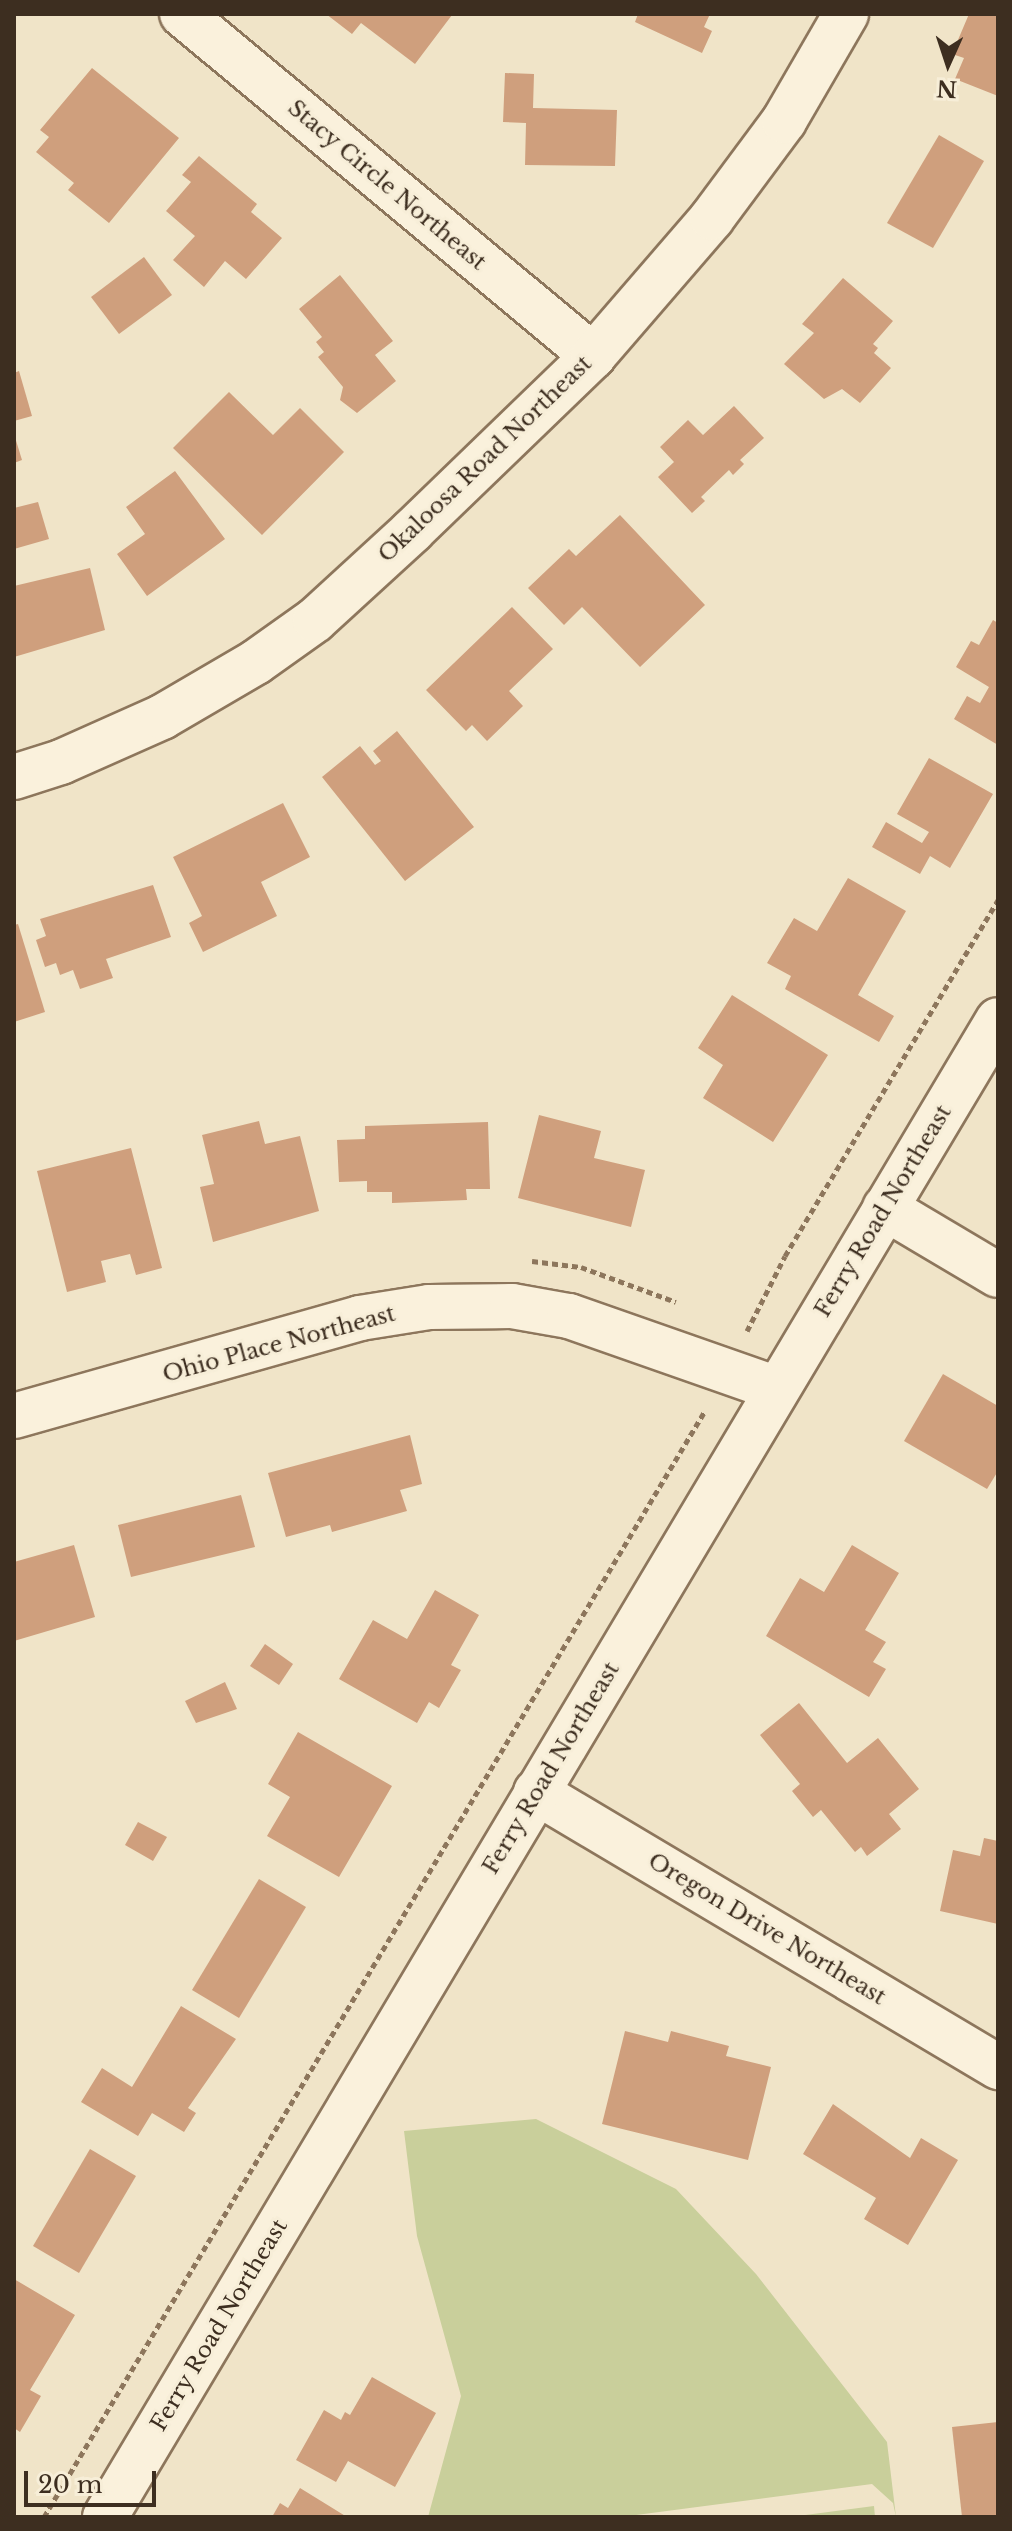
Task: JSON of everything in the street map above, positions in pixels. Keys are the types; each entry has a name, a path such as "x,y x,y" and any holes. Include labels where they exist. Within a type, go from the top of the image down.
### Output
{"street":[{"name":"Stacy Circle Northeast","path":"182,14 593,356"},
{"name":"Okaloosa Road Northeast","path":"14,777 61,762 162,717 256,662 315,620 593,356 712,218 775,133 846,14"},
{"name":"Ferry Road Northeast","path":"105,2517 998,1020"},
{"path":"885,1208 998,1275"},
{"name":"Ohio Place Northeast","path":"14,1416 360,1318 429,1307 512,1306 569,1316 777,1389"},
{"name":"Oregon Drive Northeast","path":"536,1792 998,2067"}],"path":[{"path":"44,2517 727,1370 785,1256 998,900"}],"green space":[{"path":"536,2119 676,2189 756,2274 887,2442 896,2517 893,2503 872,2484 621,2517 428,2517 461,2396 417,2236 404,2131"},
{"path":"874,2506 875,2517 790,2517"}],"building":[{"path":"326,14 452,15 415,64 361,23 352,34"},
{"path":"638,14 710,14 704,27 712,31 702,53 635,22"},
{"path":"969,14 998,14 998,96 955,79 964,58 952,54"},
{"path":"92,68 179,138 109,223 68,190 74,183 36,152 49,137 40,130"},
{"path":"505,73 534,74 533,108 617,110 615,166 525,165 526,123 503,122"},
{"path":"939,135 984,161 933,248 887,223"},
{"path":"199,156 257,204 251,212 282,238 246,279 225,261 204,287 173,260 195,236 166,211 191,182 182,175"},
{"path":"144,257 172,295 119,334 91,297"},
{"path":"340,275 393,341 375,355 396,381 357,413 340,400 343,387 318,357 324,352 316,342 322,337 299,309"},
{"path":"843,278 893,321 873,344 878,348 874,353 891,368 860,403 842,389 824,399 784,364 814,333 802,324"},
{"path":"19,371 32,416 14,421 14,373"},
{"path":"229,392 273,435 300,408 344,452 262,535 173,448"},
{"path":"734,406 764,438 740,460 744,464 733,475 729,470 701,497 705,501 692,513 658,477 674,462 660,447 688,420 703,435"},
{"path":"14,434 22,460 14,463"},
{"path":"175,471 225,539 147,596 117,554 145,534 126,507"},
{"path":"38,502 49,539 14,549 14,508"},
{"path":"620,515 705,605 640,667 582,607 564,625 528,588 569,549 576,556"},
{"path":"90,568 105,630 14,657 14,586"},
{"path":"512,607 553,649 509,691 523,706 487,741 472,725 466,731 426,690"},
{"path":"993,620 998,623 998,745 954,719 967,696 980,703 989,687 956,667 971,641 979,645"},
{"path":"397,731 474,827 405,881 322,777 360,746 375,765 381,761 373,751"},
{"path":"929,758 993,794 950,868 930,856 920,874 872,847 886,822 922,843 929,832 897,814"},
{"path":"283,803 310,857 261,882 277,916 203,952 189,923 202,916 173,857"},
{"path":"848,878 906,911 858,995 894,1016 879,1042 785,989 791,976 767,963 794,918 817,931"},
{"path":"153,885 171,937 106,959 113,978 80,989 73,970 60,975 56,963 45,967 36,940 46,936 40,919"},
{"path":"18,924 45,1012 14,1022 14,925"},
{"path":"732,995 828,1055 773,1142 703,1098 723,1065 698,1048"},
{"path":"539,1115 601,1131 594,1158 645,1170 631,1227 518,1198"},
{"path":"259,1121 265,1144 300,1136 319,1211 213,1242 200,1187 214,1184 202,1135"},
{"path":"488,1122 490,1189 466,1189 467,1200 392,1203 392,1192 367,1192 367,1181 339,1182 337,1140 365,1139 365,1126"},
{"path":"131,1148 162,1268 136,1275 130,1254 101,1261 106,1282 67,1292 37,1171"},
{"path":"943,1374 998,1406 998,1471 987,1489 904,1441"},
{"path":"410,1435 422,1484 400,1490 407,1511 332,1532 330,1525 286,1537 268,1473"},
{"path":"241,1495 255,1547 131,1577 118,1525"},
{"path":"74,1545 95,1617 14,1641 14,1562"},
{"path":"852,1545 899,1573 865,1630 886,1642 873,1662 886,1669 869,1697 766,1636 800,1578 824,1592"},
{"path":"435,1590 479,1615 451,1665 461,1670 439,1708 429,1702 417,1723 339,1679 373,1620 407,1639"},
{"path":"265,1644 293,1664 279,1685 250,1666"},
{"path":"225,1682 237,1709 196,1723 185,1701"},
{"path":"799,1703 847,1763 878,1738 919,1789 889,1814 901,1829 867,1856 861,1847 855,1852 821,1810 813,1817 792,1791 800,1784 760,1735"},
{"path":"298,1732 392,1786 339,1877 267,1836 290,1797 268,1784"},
{"path":"138,1822 167,1837 153,1861 125,1845"},
{"path":"984,1838 998,1841 998,1924 940,1911 953,1850 980,1856"},
{"path":"259,1879 306,1907 239,2018 192,1990"},
{"path":"181,2006 236,2039 188,2108 196,2113 184,2132 152,2113 138,2136 81,2102 102,2068 132,2087"},
{"path":"625,2031 668,2042 671,2031 729,2046 726,2056 771,2067 748,2160 602,2124"},
{"path":"833,2104 910,2158 921,2138 958,2160 908,2245 864,2219 876,2198 803,2154"},
{"path":"90,2149 136,2176 79,2273 33,2246"},
{"path":"14,2279 75,2315 30,2390 41,2396 20,2432 14,2428"},
{"path":"372,2377 436,2413 395,2487 348,2461 336,2482 296,2460 324,2410 341,2420 345,2412 350,2415"},
{"path":"998,2422 998,2517 962,2517 952,2427"},
{"path":"300,2488 347,2517 272,2517 280,2503 288,2508"}]}
